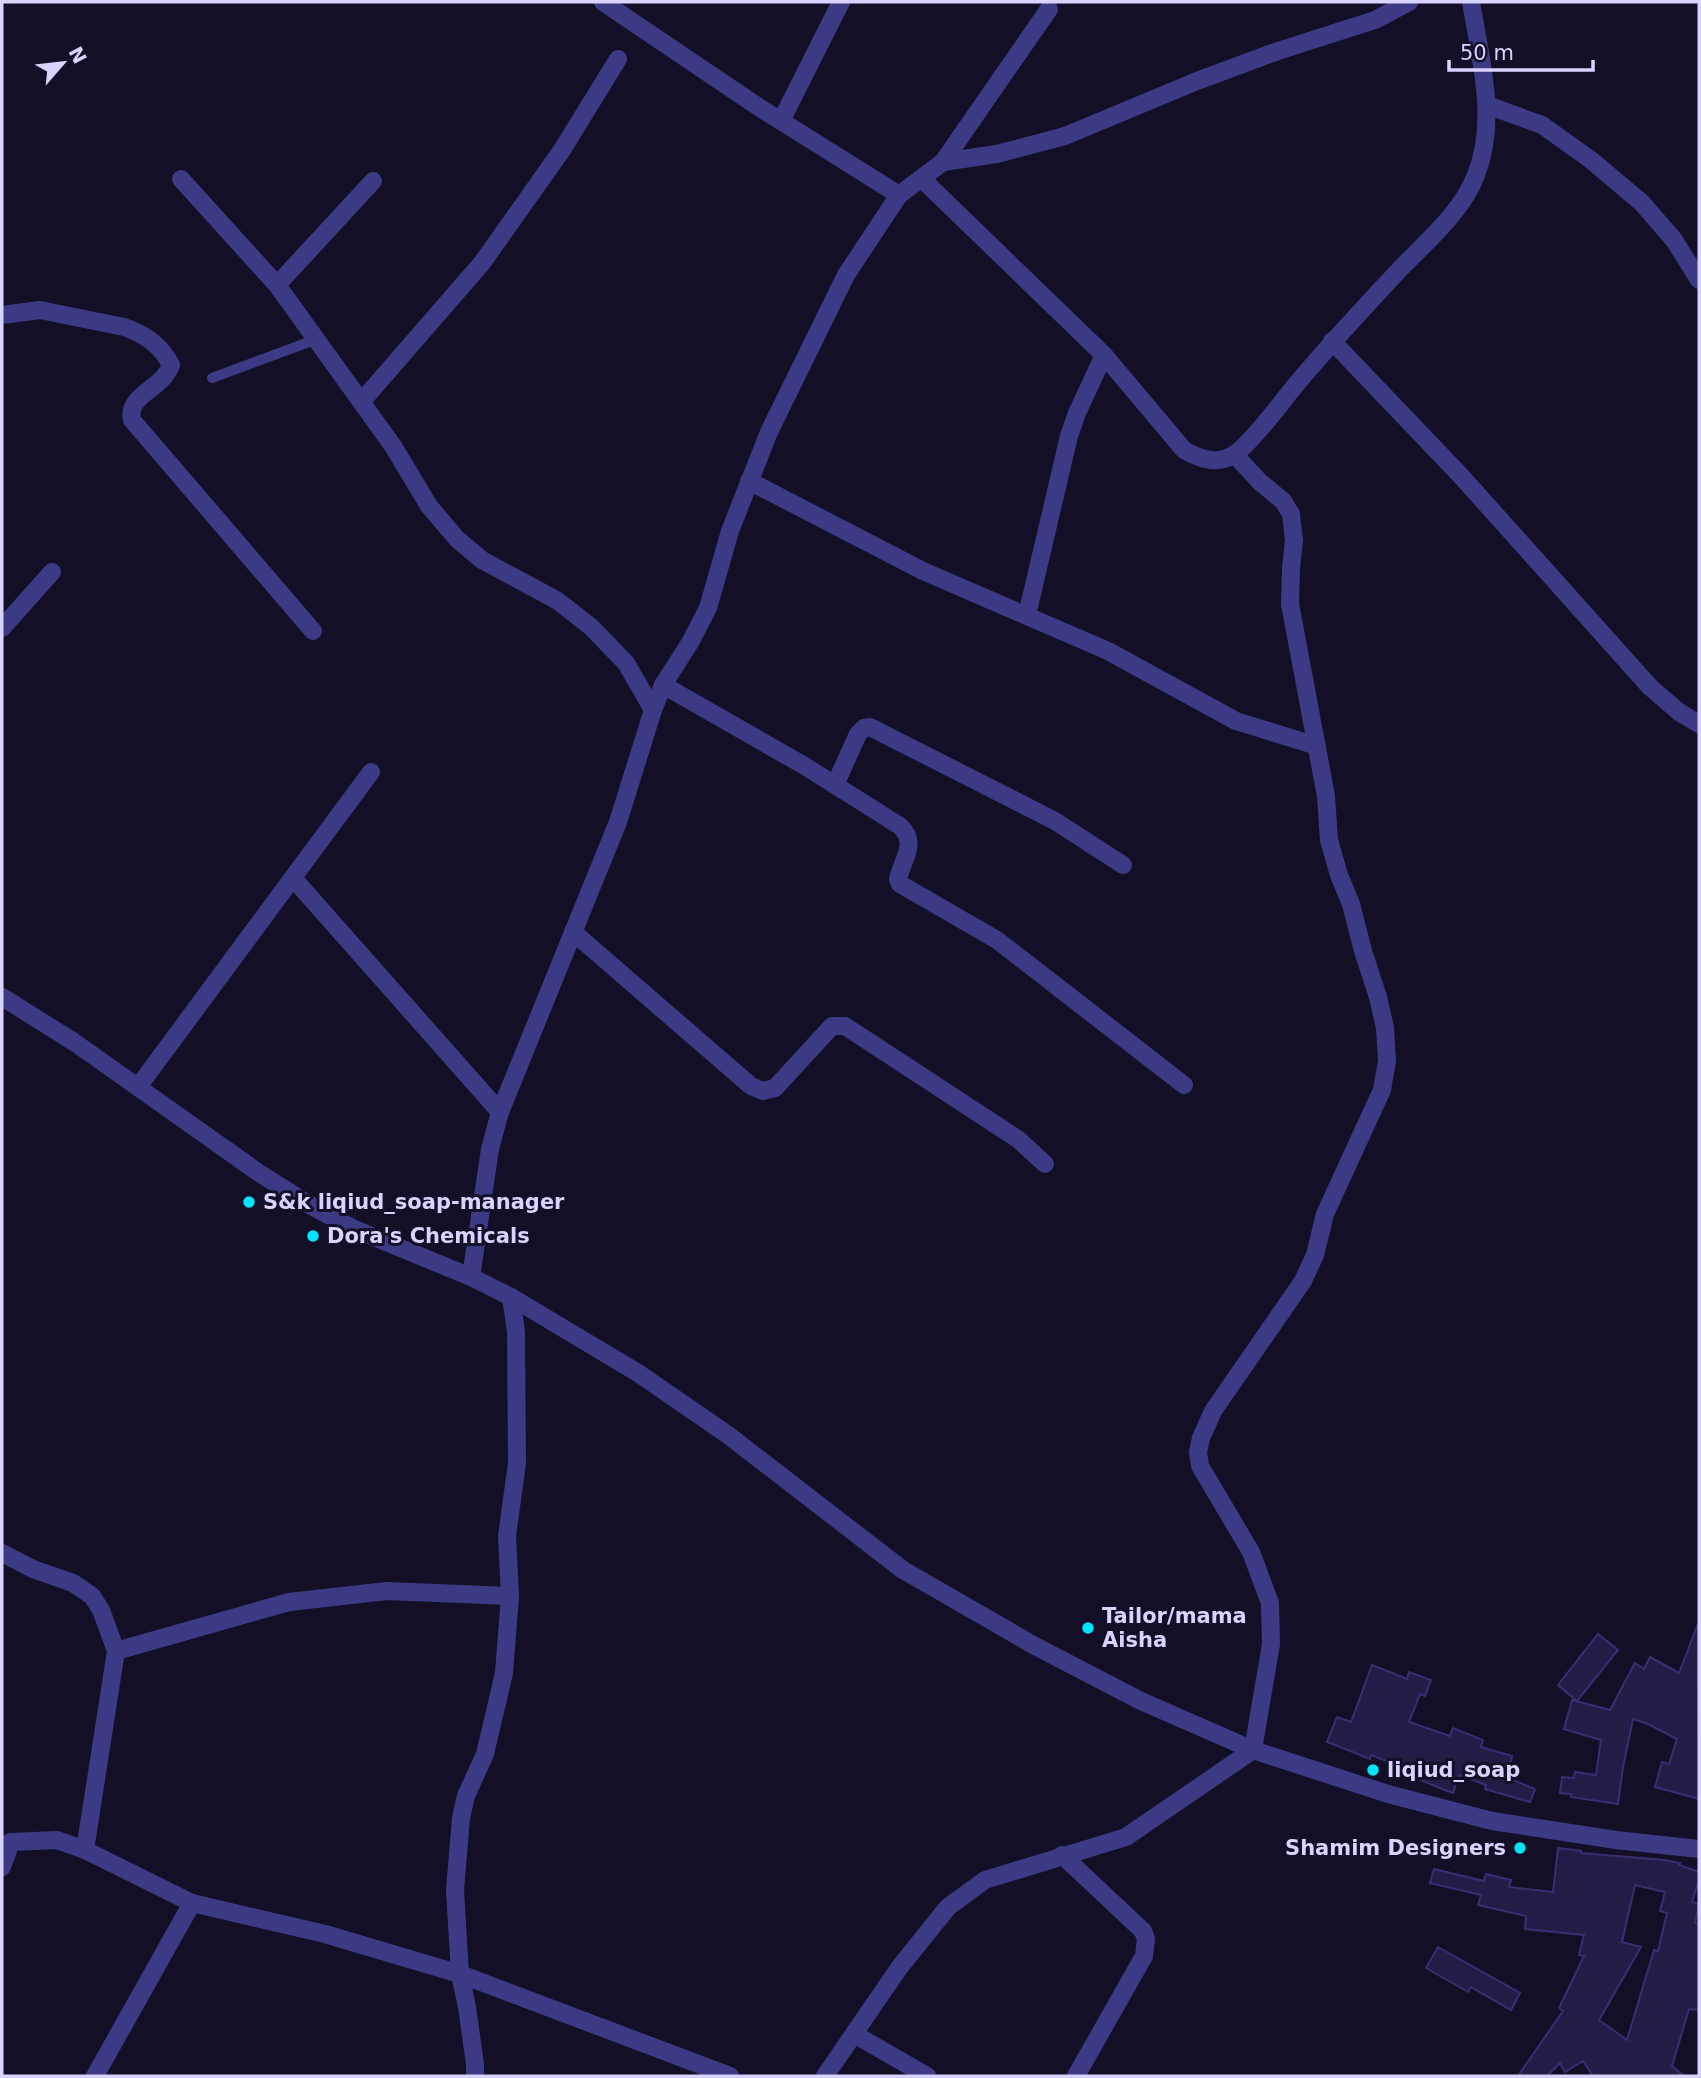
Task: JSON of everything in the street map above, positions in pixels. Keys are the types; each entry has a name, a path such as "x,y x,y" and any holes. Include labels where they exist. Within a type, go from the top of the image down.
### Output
{"street":[{"path":"603,2 781,121 900,195"},
{"path":"781,121 841,2"},
{"path":"943,162 997,154 1065,136 1208,76 1375,20 1409,2"},
{"path":"922,179 1104,355 1184,450 1200,459 1217,460 1235,455 1268,420 1332,341 1438,230 1469,192 1478,172 1487,105 1471,2"},
{"path":"471,1277 490,1149 500,1112 618,822 663,685 708,608 730,531 769,432 846,275 900,195 943,162 1049,9"},
{"path":"362,401 482,263 562,150 618,60"},
{"path":"1487,105 1542,125 1591,160 1642,202 1674,240 1699,280"},
{"path":"181,179 277,285 393,446 429,506 457,539 482,560 558,601 592,627 626,663 653,710"},
{"path":"277,285 373,181"},
{"path":"2,315 40,310 124,327 155,343 171,365 168,374 131,409 132,420 313,631"},
{"path":"1332,341 1461,476 1650,687 1679,712 1699,724"},
{"path":"1027,615 1069,436 1104,355"},
{"path":"825,2076 898,1968 948,1907 985,1880 1126,1837 1253,1749 1271,1644 1270,1602 1251,1552 1200,1466 1200,1438 1213,1411 1303,1281 1315,1255 1325,1214 1382,1090 1387,1060 1385,1028 1378,997 1329,840 1326,796 1290,604 1294,540 1292,514 1283,501 1235,455"},
{"path":"749,481 923,571 1108,651 1236,721 1317,746"},
{"path":"2,628 52,572"},
{"path":"663,685 900,826 908,834 910,841 898,879 900,884 997,940 1184,1085"},
{"path":"835,785 858,734 864,728 870,727 1055,821 1123,865"},
{"path":"138,1087 371,772"},
{"path":"293,878 500,1112"},
{"path":"573,932 751,1086 763,1091 775,1088 832,1026 845,1026 1019,1140 1045,1164"},
{"path":"2,997 74,1042 259,1173 310,1205 352,1228 471,1277 511,1297 638,1373 728,1435 903,1570 1035,1646 1129,1695 1253,1749 1388,1794 1492,1821 1616,1840 1699,1849"},
{"path":"475,2076 467,2007 460,1974 455,1890 461,1818 466,1796 485,1754 502,1686 510,1597 507,1536 517,1463 516,1332 511,1297"},
{"path":"2,1553 33,1569 74,1583 92,1596 101,1610 116,1651 85,1850"},
{"path":"116,1651 289,1602 387,1591 510,1597"},
{"path":"2,1867 7,1844 57,1840 85,1850 192,1903 325,1934 460,1974 730,2076"},
{"path":"1062,1855 1143,1931 1146,1939 1144,1956 1076,2076"},
{"path":"95,2076 192,1903"},
{"path":"854,2034 927,2076"}],"lane":[{"path":"212,378 317,339"}],"building":[{"path":"1698,1624 1699,1799 1655,1787 1662,1762 1669,1764 1677,1739 1633,1719 1618,1804 1560,1793 1562,1777 1574,1778 1575,1772 1596,1775 1601,1740 1564,1729 1572,1700 1610,1710 1635,1663 1644,1669 1650,1657 1679,1673"},
{"path":"1598,1634 1618,1650 1577,1701 1558,1685"},
{"path":"1372,1665 1407,1679 1409,1672 1431,1680 1425,1696 1420,1694 1409,1722 1450,1736 1453,1728 1483,1740 1481,1747 1512,1756 1508,1778 1535,1789 1530,1802 1485,1789 1486,1785 1459,1775 1453,1793 1406,1774 1408,1769 1371,1755 1370,1759 1327,1742 1337,1717 1351,1722"},
{"path":"1558,1848 1581,1853 1664,1860 1680,1863 1679,1865 1699,1872 1692,1902 1699,1904 1695,1923 1699,1924 1699,2010 1689,2009 1672,2066 1684,2076 1593,2076 1583,2061 1565,2072 1560,2063 1547,2076 1518,2076 1563,2011 1559,2008 1584,1956 1579,1955 1584,1935 1525,1929 1526,1916 1478,1905 1481,1895 1430,1883 1434,1869 1484,1881 1486,1874 1511,1880 1509,1887 1553,1892","holes":["1635,1885 1665,1892 1660,1911 1667,1913 1658,1951 1654,1950 1627,2040 1599,2020 1641,1947 1622,1942"]},
{"path":"1438,1947 1520,1993 1511,2010 1471,1987 1468,1992 1426,1968"}],"place":[{"name":"S&k liqiud_soap-manager","path":"249,1202"},
{"name":"Dora's Chemicals","path":"313,1236"},
{"name":"Tailor/mama Aisha","path":"1088,1628"},
{"name":"liqiud_soap","path":"1373,1770"},
{"name":"Shamim Designers","path":"1520,1848"}]}
